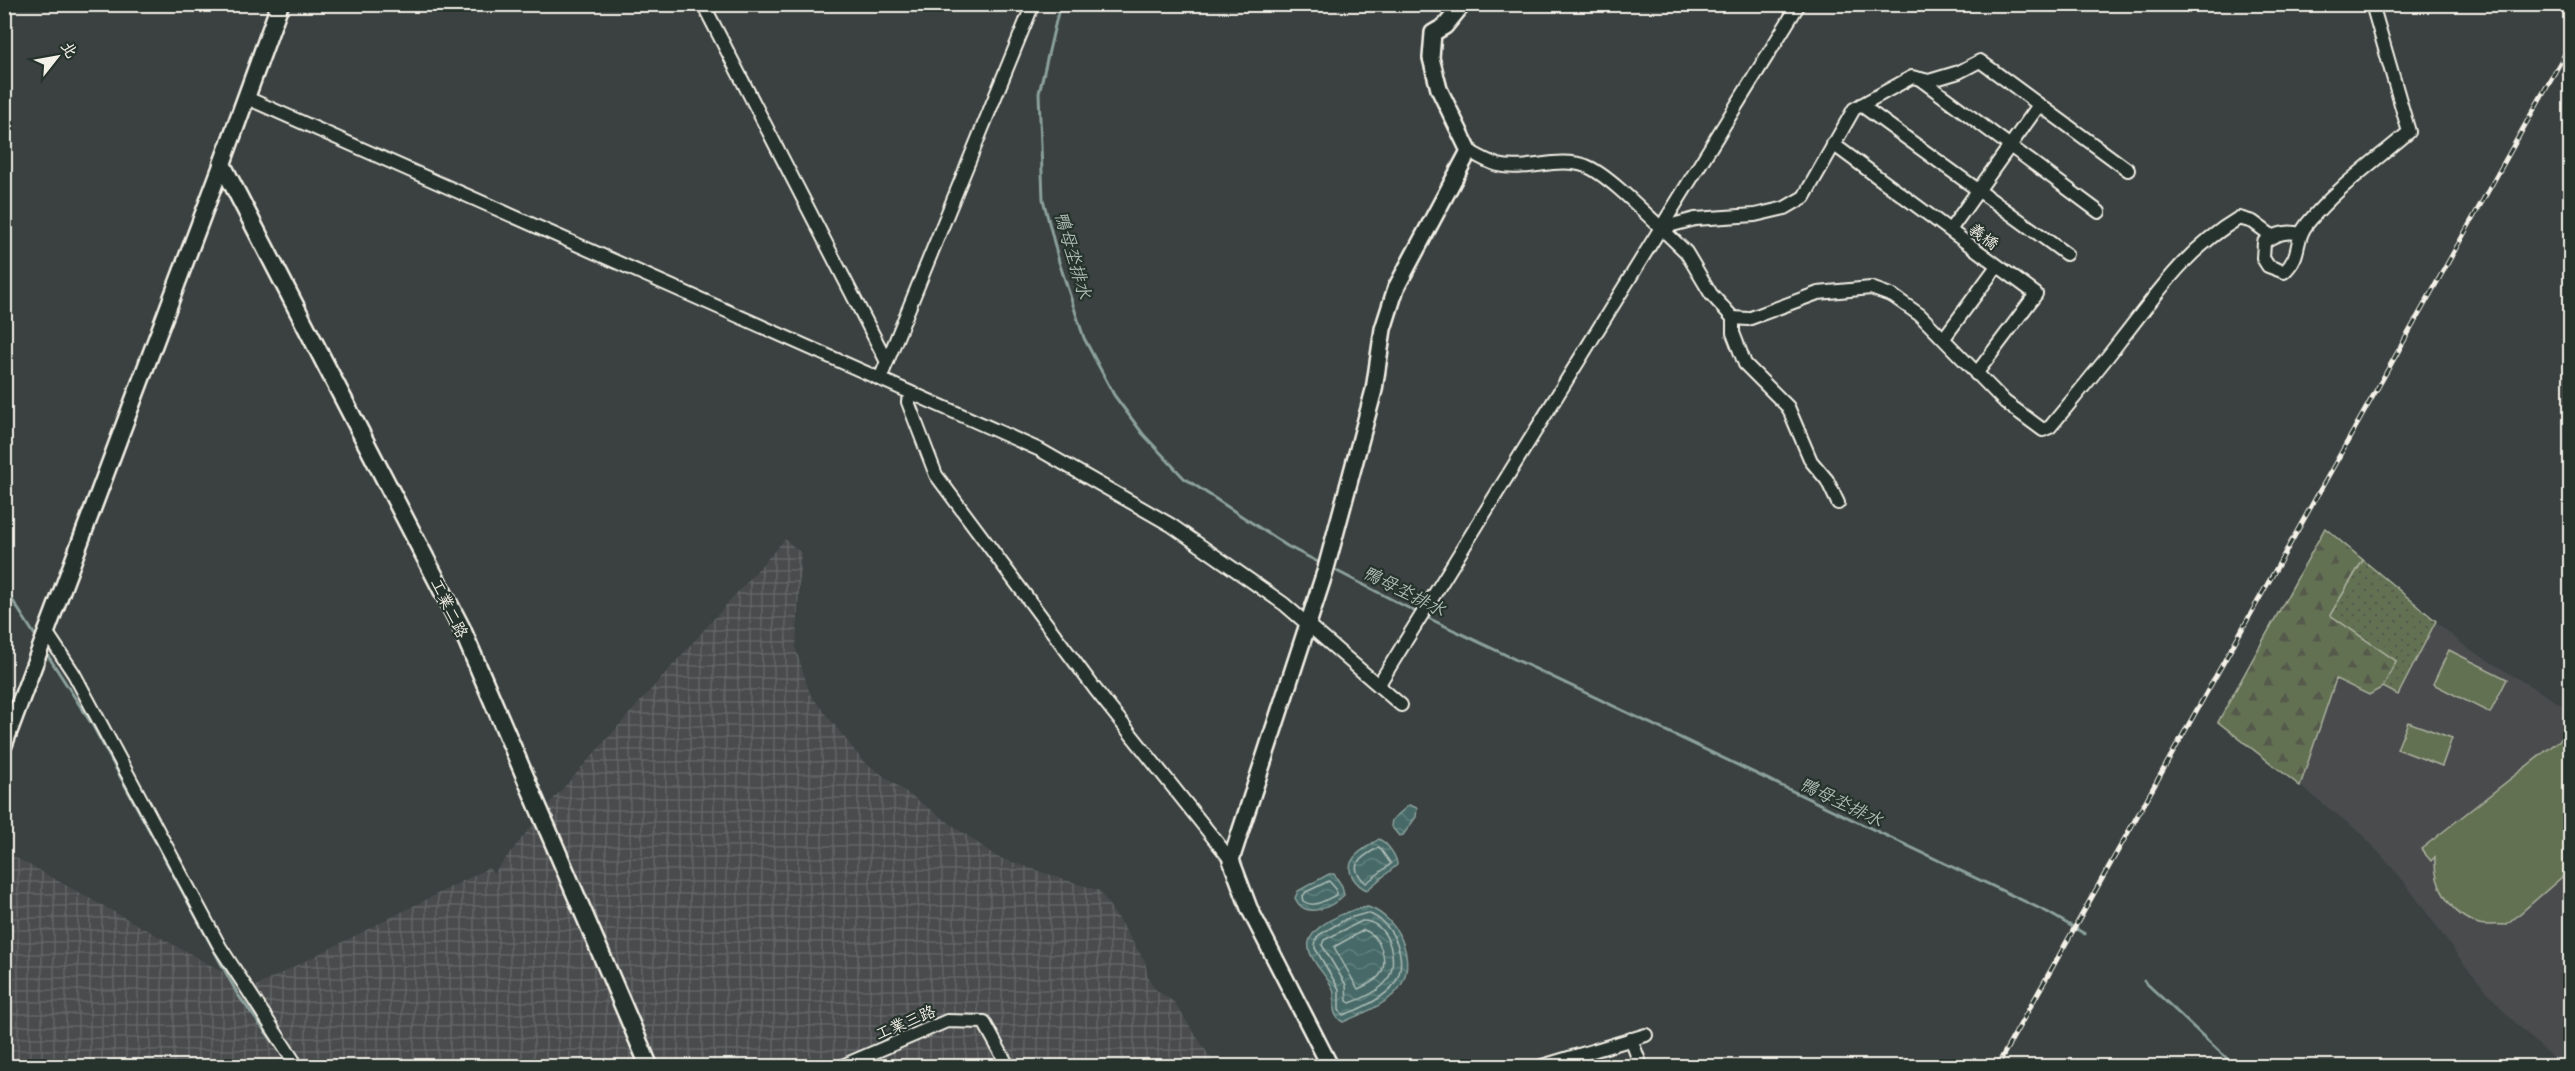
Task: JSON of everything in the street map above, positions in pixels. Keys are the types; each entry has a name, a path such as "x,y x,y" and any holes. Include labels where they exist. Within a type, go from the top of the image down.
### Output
{"main road":[{"path":"222,164 280,4"},
{"name":"工業二路","path":"222,164 461,627 649,1066"}],"street":[{"path":"703,4 887,362"},
{"path":"880,379 1033,4"},
{"path":"1463,4 1445,26 1433,33 1431,58 1439,89 1469,150 1498,165 1516,167 1556,162 1587,167 1626,195 1661,228 1686,252 1711,294 1733,318 1733,333 1745,364 1788,407 1811,461 1827,480 1838,503"},
{"path":"1379,684 1799,4"},
{"path":"2300,234 2292,232 2272,236 2264,242 2263,258 2268,266 2284,272 2295,262 2300,234 2336,194 2409,132 2372,4"},
{"path":"1661,228 1695,219 1755,215 1785,208 1804,197 1854,109 1912,77 1929,81 1959,72 1980,61 2128,170"},
{"path":"1920,79 2098,212"},
{"path":"247,98 1040,450 1171,525 1284,604 1401,705"},
{"path":"1861,105 2066,254"},
{"path":"1950,230 2039,105"},
{"name":"義橋","path":"1833,144 2036,294 1976,374"},
{"path":"1231,860 1325,572 1374,390 1383,329 1396,288 1469,150"},
{"path":"4,745 222,164"},
{"path":"1733,318 1748,319 1818,293 1871,288 1893,296 1920,315 2005,402 2043,430 2050,427 2171,273 2218,230 2239,218 2253,222 2272,236"},
{"path":"1944,338 1997,266"},
{"path":"908,402 936,475 1095,689 1231,860 1249,908 1330,1066"},
{"path":"46,633 74,674 220,947 297,1066"},
{"name":"工業三路","path":"842,1066 947,1021 984,1022 1008,1066"},
{"path":"1542,1066 1646,1035"},
{"path":"1631,1039 1641,1066"}],"shaded area":[{"path":"2325,528 2466,647 2570,710 2570,1066 2561,1066 2507,1015 2463,963 2402,879 2363,835 2218,722"},
{"path":"785,539 801,553 796,649 810,694 863,761 997,857 1100,891 1145,961 1148,977 1155,989 1174,1002 1216,1066 5,1066 4,851 252,988 488,868 494,873 549,804"}],"green space":[{"path":"2325,528 2363,560 2330,615 2396,661 2383,687 2369,695 2336,679 2300,786 2218,722"},
{"path":"2363,560 2436,621 2398,695 2383,687 2396,661 2330,615"},
{"path":"2449,650 2507,679 2490,713 2433,684"},
{"path":"2408,722 2452,738 2442,766 2397,749"},
{"path":"2570,732 2570,870 2507,925 2482,925 2469,920 2452,907 2446,898 2437,878 2435,857 2431,861 2421,849"}],"water":[{"path":"1409,805 1417,808 1416,817 1403,835 1399,836 1391,826 1392,820"},
{"path":"1379,839 1391,850 1397,865 1367,890 1353,878 1350,865 1362,850"},
{"path":"1329,874 1334,874 1342,886 1344,895 1339,900 1318,910 1305,909 1299,905 1295,898 1298,891"},
{"path":"1368,907 1380,913 1398,933 1407,959 1406,972 1402,984 1388,999 1343,1022 1338,1019 1334,1011 1333,989 1313,960 1309,941 1321,926 1330,920"}],"waterway":[{"name":"鴨母坔排水","path":"1060,4 1039,93 1043,199 1059,262 1084,338 1114,395 1143,434 1184,478 1287,546 1322,564"},
{"name":"鴨母坔排水","path":"1331,568 1418,613"},
{"path":"4,587 38,640"},
{"name":"鴨母坔排水","path":"1424,616 2047,912 2085,934"},
{"path":"45,651 93,726 238,995 283,1055"},
{"name":"鴨母坔排水","path":"2144,981 2235,1066"}],"railway":[{"path":"1997,1066 2570,45"}]}
